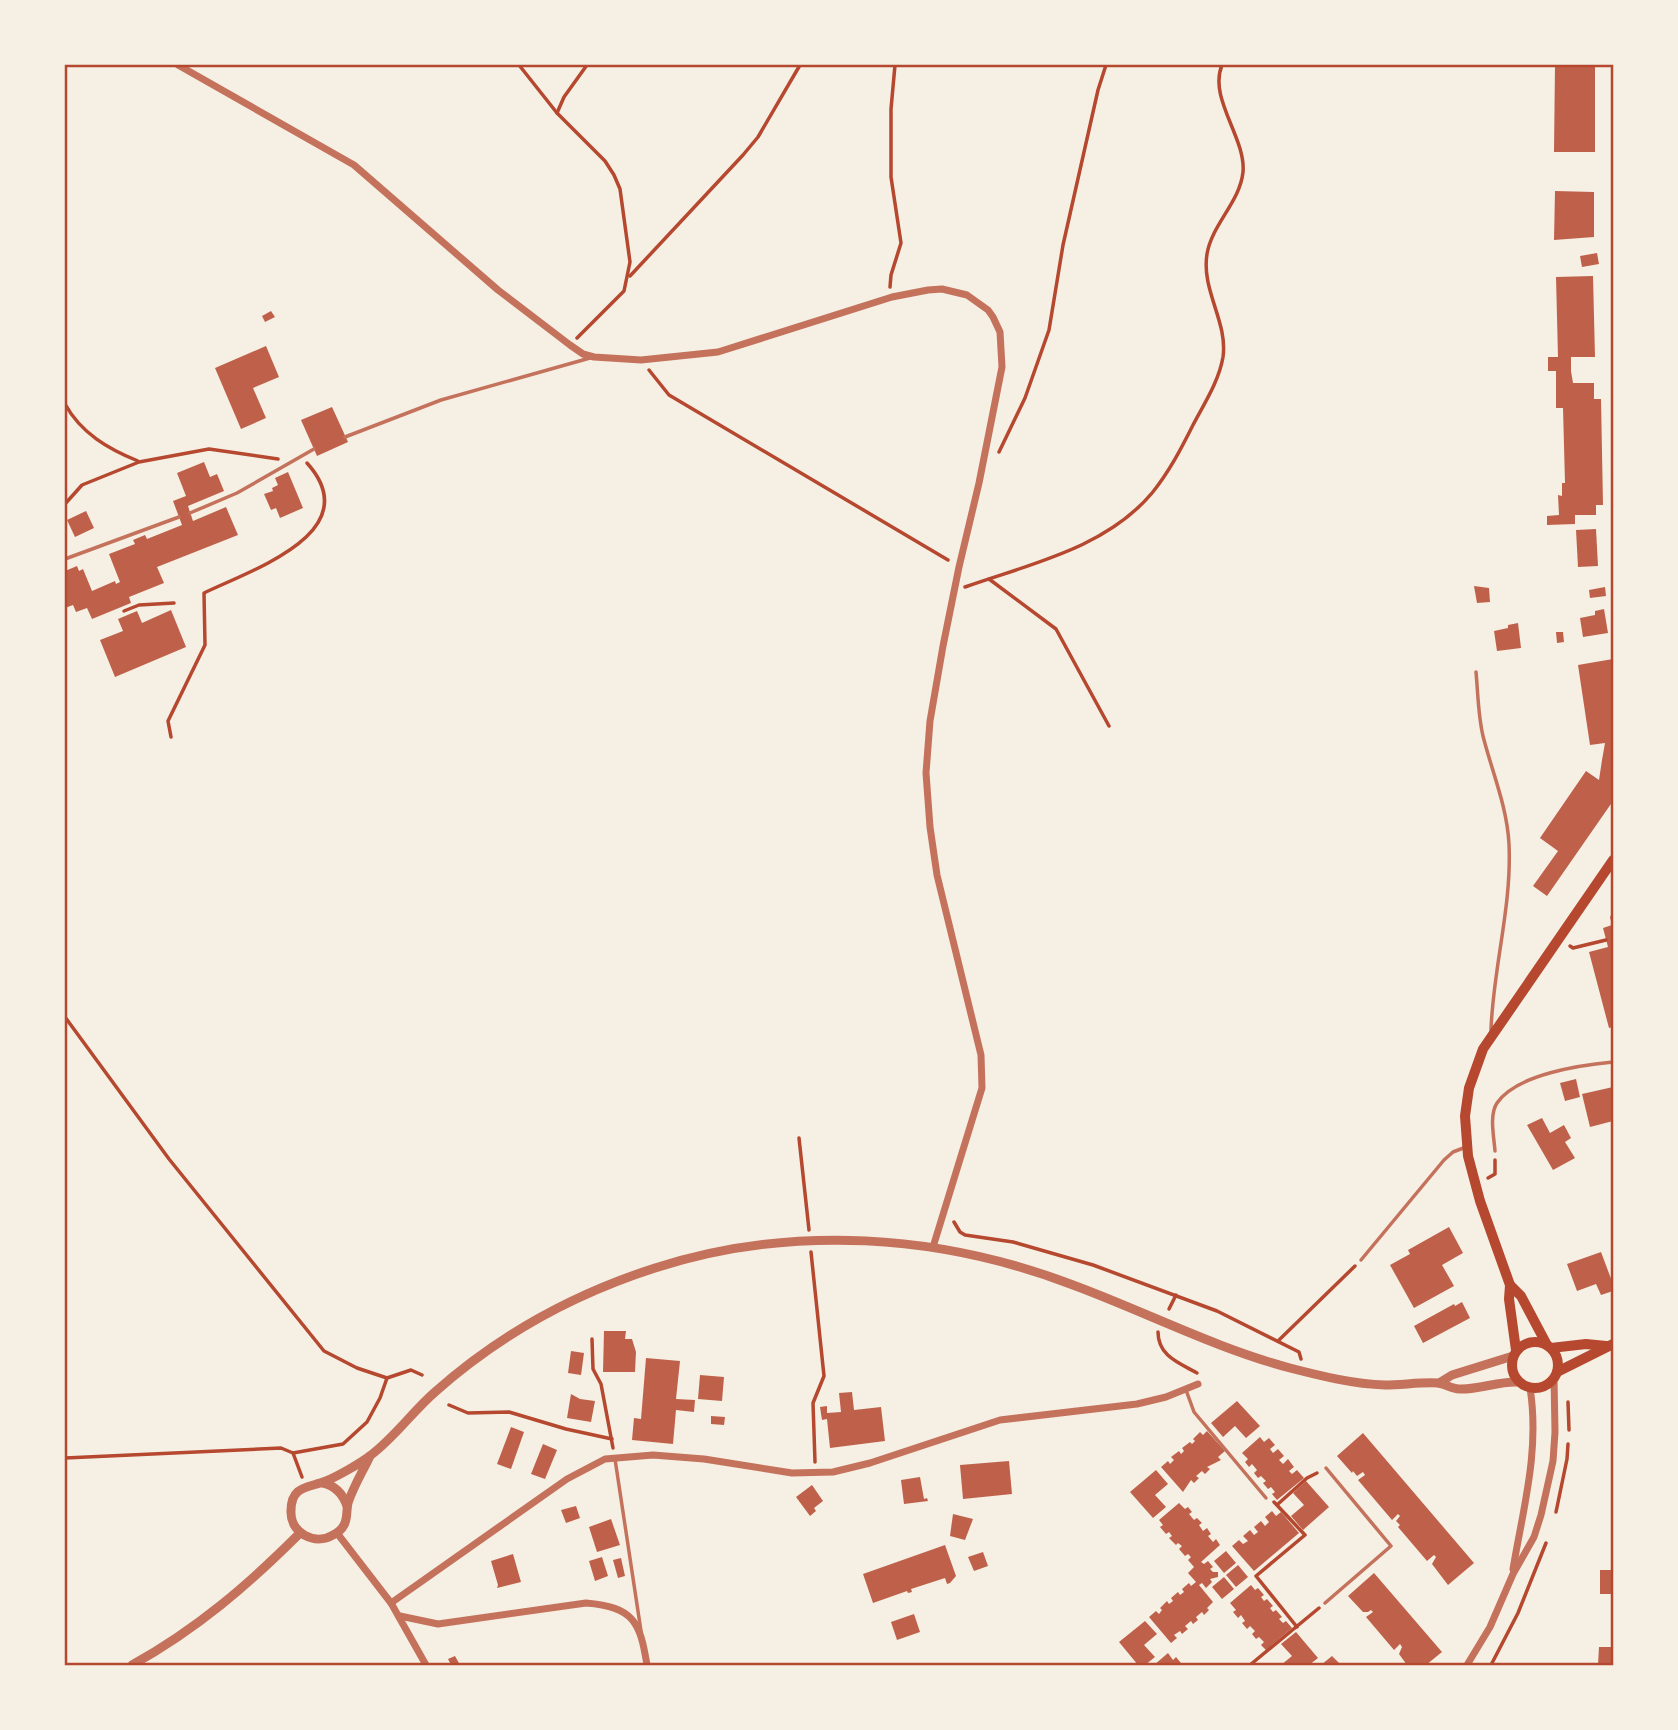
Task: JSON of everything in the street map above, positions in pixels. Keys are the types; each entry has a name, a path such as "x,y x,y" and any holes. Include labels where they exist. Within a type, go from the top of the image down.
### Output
{"main road":[{"path":"1610,1345 1555,1375 1544,1387 1530,1388 1518,1382 1512,1370 1515,1353 1510,1285 1480,1201 1467,1147 1465,1116 1469,1088 1478,1058 1613,860"},
{"path":"1510,1285 1521,1296 1558,1359 1555,1375"},
{"path":"1515,1353 1530,1342 1549,1346 1610,1345"}],"street":[{"path":"178,65 354,165 498,290 583,354 641,360 718,352 892,297 928,290 955,291 967,295 988,310 1000,332 1002,354 999,383 954,592 930,721 926,773 937,875 983,1073 976,1110 933,1247"},
{"path":"370,1456 347,1506 344,1525 337,1533 315,1540 300,1533 291,1518 290,1508 298,1492 305,1486 323,1483 370,1456 432,1394 488,1349 568,1303 631,1276 684,1259 768,1244 859,1240 933,1247 990,1258 1037,1271 1215,1344 1287,1367 1359,1383 1439,1383 1458,1389 1505,1381 1518,1382"},
{"path":"1439,1383 1451,1375 1515,1353"},
{"path":"1467,1665 1490,1627 1513,1574 1534,1537 1547,1494 1555,1432 1555,1375"},
{"path":"391,1603 567,1479 596,1462 615,1457 653,1455 792,1473 833,1472 870,1463 958,1432 1016,1416 1137,1404 1198,1384"},
{"path":"1513,1574 1533,1450 1534,1413 1530,1388"},
{"path":"323,1483 341,1493 347,1506"},
{"path":"132,1665 224,1604 300,1533"},
{"path":"337,1533 400,1616 426,1665"},
{"path":"400,1616 438,1624 586,1603 601,1604 614,1607 628,1615 642,1636 647,1665"}],"lane":[{"path":"345,437 441,400 594,357"},
{"path":"190,513 236,493 314,449"},
{"path":"65,559 179,517"},
{"path":"1476,672 1483,737 1504,808 1509,844 1508,887 1491,1036"},
{"path":"1495,1151 1493,1115 1496,1104 1505,1095 1551,1072 1613,1062"},
{"path":"1361,1260 1444,1160 1453,1152 1467,1147"},
{"path":"1186,1390 1194,1412 1266,1498"},
{"path":"615,1457 642,1636"},
{"path":"1325,1603 1391,1546 1326,1468"}],"path":[{"path":"519,65 557,113 605,161 614,175 623,205 630,262 624,291 570,345"},
{"path":"557,113 564,97 587,65"},
{"path":"628,277 758,137 800,65"},
{"path":"892,297 890,283 901,243 891,177 891,109 895,65"},
{"path":"998,453 1025,398 1049,330 1063,245 1106,65"},
{"path":"954,592 1079,546 1133,512 1151,494 1174,463 1219,373 1224,344 1205,274 1207,252 1243,173 1241,152 1220,92 1222,65"},
{"path":"641,360 669,395 959,567"},
{"path":"65,404 80,427 112,451 139,462"},
{"path":"65,504 82,485 139,462 209,449 294,461"},
{"path":"171,737 168,721 205,645 204,593 295,548 313,532 324,515 326,494 316,474 301,457"},
{"path":"989,579 1056,629 1109,726"},
{"path":"124,611 139,605 174,603"},
{"path":"1570,946 1573,948 1606,940"},
{"path":"65,1017 169,1159 324,1351 358,1368 387,1378 411,1370 422,1375"},
{"path":"799,1138 804,1185"},
{"path":"1488,1178 1495,1174 1495,1151"},
{"path":"971,1237 1013,1242 1093,1265 1176,1295 1279,1340 1299,1352"},
{"path":"1279,1340 1361,1260"},
{"path":"1169,1309 1176,1295"},
{"path":"815,1473 813,1404 824,1376 816,1299"},
{"path":"1158,1332 1163,1351 1200,1376 1202,1380 1198,1384"},
{"path":"592,1339 593,1369 601,1384 615,1457"},
{"path":"65,1458 281,1448 293,1453 343,1444 367,1422 387,1378"},
{"path":"449,1405 468,1413 509,1412 612,1439"},
{"path":"293,1453 305,1486"},
{"path":"1278,1504 1307,1478 1326,1468"},
{"path":"1266,1498 1278,1504 1304,1535 1256,1576 1297,1627"},
{"path":"1251,1665 1325,1603"}],"building":[{"path":"1555,65 1595,65 1595,152 1554,152"},
{"path":"1555,191 1594,192 1594,237 1554,240"},
{"path":"1597,253 1599,264 1582,267 1580,256"},
{"path":"1593,276 1595,357 1571,357 1571,371 1573,383 1594,383 1594,399 1601,399 1603,505 1596,505 1596,515 1575,515 1575,524 1547,525 1547,516 1559,515 1558,495 1562,496 1562,483 1565,483 1563,408 1556,408 1556,371 1548,371 1548,357 1558,357 1556,277"},
{"path":"271,311 275,317 265,322 262,316"},
{"path":"266,346 279,377 253,388 266,418 241,429 215,368"},
{"path":"332,407 348,442 317,456 301,420"},
{"path":"204,462 210,477 217,474 224,491 188,506 193,521 226,507 238,535 157,567 164,583 129,597 131,603 92,619 87,608 76,612 73,605 65,608 65,571 77,566 79,571 83,569 92,591 115,581 116,584 120,582 109,554 135,544 133,540 145,535 147,539 182,525 173,501 186,496 177,473"},
{"path":"288,472 303,508 280,518 276,508 271,510 264,494 273,491 272,488 278,485 275,478"},
{"path":"86,511 94,528 75,537 67,520"},
{"path":"1596,529 1598,566 1578,567 1576,530"},
{"path":"1474,586 1489,588 1490,602 1477,603"},
{"path":"1605,587 1606,596 1590,598 1589,590"},
{"path":"1604,609 1608,633 1583,637 1580,618 1595,615 1595,611"},
{"path":"171,610 186,647 115,677 100,640 123,631 118,619 137,611 142,623"},
{"path":"1518,623 1521,648 1497,651 1494,631"},
{"path":"1556,632 1563,632 1564,642 1557,643"},
{"path":"1613,659 1613,801 1547,896 1533,886 1558,851 1540,838 1586,771 1599,780 1605,743 1590,745 1578,665"},
{"path":"1613,912 1613,1027 1609,1028 1589,952 1608,947 1603,928 1612,925 1610,917"},
{"path":"1576,1079 1580,1097 1565,1101 1560,1083"},
{"path":"1613,1087 1613,1121 1590,1127 1582,1094"},
{"path":"1542,1118 1550,1133 1564,1125 1571,1138 1565,1142 1575,1158 1553,1170 1527,1125"},
{"path":"1449,1227 1463,1253 1442,1265 1454,1286 1414,1308 1390,1265 1410,1254 1408,1250"},
{"path":"1601,1252 1613,1291 1601,1295 1596,1284 1577,1291 1567,1264"},
{"path":"1462,1302 1470,1318 1423,1343 1414,1326"},
{"path":"604,1331 626,1331 625,1339 632,1339 636,1352 635,1372 603,1372"},
{"path":"571,1351 584,1353 581,1375 568,1373"},
{"path":"646,1358 680,1361 676,1399 695,1400 694,1412 676,1410 673,1444 632,1440 634,1418 641,1419"},
{"path":"700,1375 724,1377 722,1401 698,1399"},
{"path":"852,1392 854,1410 881,1407 885,1441 830,1448 827,1419 822,1420 820,1407 827,1406 827,1413 841,1412 839,1393"},
{"path":"571,1394 580,1399 595,1401 591,1422 567,1418"},
{"path":"1237,1401 1260,1426 1246,1438 1235,1426 1223,1437 1211,1423"},
{"path":"711,1416 725,1417 724,1425 711,1424"},
{"path":"511,1427 524,1432 511,1469 497,1464"},
{"path":"1207,1431 1225,1451 1218,1457 1221,1460 1207,1467 1210,1469 1205,1474 1202,1471 1196,1476 1199,1478 1194,1483 1191,1480 1183,1492 1161,1467 1168,1461 1170,1464 1174,1460 1171,1457 1179,1451 1181,1454 1184,1451 1182,1448 1190,1442 1192,1444 1200,1432 1203,1435"},
{"path":"1363,1433 1474,1563 1448,1585 1432,1564 1436,1557 1434,1555 1427,1561 1398,1527 1400,1525 1396,1521 1400,1516 1398,1514 1392,1520 1358,1480 1365,1475 1363,1472 1357,1476 1353,1471 1352,1473 1337,1456"},
{"path":"1260,1437 1264,1442 1269,1438 1275,1445 1270,1449 1273,1453 1278,1449 1284,1456 1279,1460 1283,1464 1288,1459 1294,1467 1289,1471 1292,1474 1297,1470 1304,1478 1277,1500 1272,1494 1275,1492 1271,1487 1268,1489 1261,1476 1258,1478 1254,1473 1257,1470 1252,1464 1249,1467 1245,1462 1248,1459 1242,1453"},
{"path":"543,1444 557,1450 545,1479 531,1474"},
{"path":"1009,1461 1012,1494 963,1499 960,1465"},
{"path":"1156,1470 1168,1484 1155,1495 1166,1507 1153,1518 1130,1492"},
{"path":"920,1477 924,1499 927,1498 928,1501 904,1504 901,1480"},
{"path":"1306,1481 1329,1507 1303,1530 1291,1516 1304,1505 1293,1493"},
{"path":"812,1485 823,1501 814,1508 816,1511 810,1516 796,1497"},
{"path":"1179,1503 1185,1509 1188,1507 1194,1520 1197,1518 1202,1523 1199,1525 1203,1531 1207,1528 1211,1534 1208,1536 1213,1542 1216,1539 1220,1545 1201,1562 1204,1564 1208,1561 1213,1567 1210,1569 1218,1572 1218,1577 1210,1579 1212,1582 1206,1588 1202,1583 1199,1585 1213,1602 1207,1608 1209,1610 1196,1617 1198,1620 1193,1624 1191,1621 1185,1626 1188,1629 1182,1634 1180,1631 1174,1635 1177,1638 1171,1643 1149,1617 1156,1611 1159,1614 1162,1610 1160,1608 1167,1601 1169,1604 1173,1601 1171,1598 1178,1592 1180,1595 1184,1592 1182,1589 1189,1583 1191,1586 1196,1582 1188,1573 1194,1567 1188,1560 1191,1557 1188,1554 1185,1556 1179,1549 1182,1546 1178,1543 1176,1545 1169,1538 1172,1536 1169,1532 1166,1534 1160,1527 1163,1525 1159,1520"},
{"path":"576,1506 580,1518 566,1523 561,1510"},
{"path":"1272,1511 1276,1516 1281,1512 1299,1533 1254,1571 1232,1546 1239,1540 1243,1544 1248,1541 1243,1536 1250,1530 1254,1535 1258,1532 1254,1527 1261,1521 1265,1526 1269,1522 1265,1517"},
{"path":"953,1514 973,1519 965,1540 950,1536"},
{"path":"611,1519 620,1545 597,1552 589,1527"},
{"path":"945,1545 956,1576 950,1583 947,1584 945,1578 911,1589 912,1592 907,1591 873,1603 863,1574"},
{"path":"1226,1551 1236,1563 1224,1573 1214,1561"},
{"path":"983,1552 988,1566 974,1571 968,1557"},
{"path":"513,1554 521,1582 497,1588 491,1561"},
{"path":"602,1557 608,1576 595,1581 589,1561"},
{"path":"621,1558 625,1576 618,1578 613,1560"},
{"path":"1238,1565 1248,1577 1236,1587 1226,1575"},
{"path":"1600,1570 1613,1570 1613,1594 1600,1594"},
{"path":"1374,1573 1442,1652 1426,1665 1407,1665 1399,1654 1402,1647 1400,1644 1394,1650 1366,1617 1373,1612 1363,1612 1348,1596"},
{"path":"1224,1577 1234,1589 1222,1599 1212,1587"},
{"path":"1251,1585 1264,1595 1261,1597 1273,1606 1270,1608 1273,1612 1276,1610 1282,1617 1279,1619 1283,1623 1286,1621 1292,1628 1266,1650 1261,1645 1264,1642 1259,1637 1256,1639 1252,1634 1255,1631 1250,1626 1247,1629 1242,1623 1245,1621 1241,1615 1238,1618 1233,1612 1236,1610 1230,1603"},
{"path":"914,1614 920,1632 897,1640 891,1622"},
{"path":"1145,1621 1157,1634 1144,1645 1155,1657 1145,1665 1138,1665 1119,1642"},
{"path":"1296,1632 1318,1658 1309,1665 1281,1665 1292,1656 1281,1644"},
{"path":"1599,1647 1613,1647 1613,1665 1598,1665"},
{"path":"1168,1653 1173,1660 1176,1657 1181,1663 1154,1665"},
{"path":"455,1656 460,1665 451,1665 448,1659"},
{"path":"1332,1656 1341,1665 1321,1665"}]}
